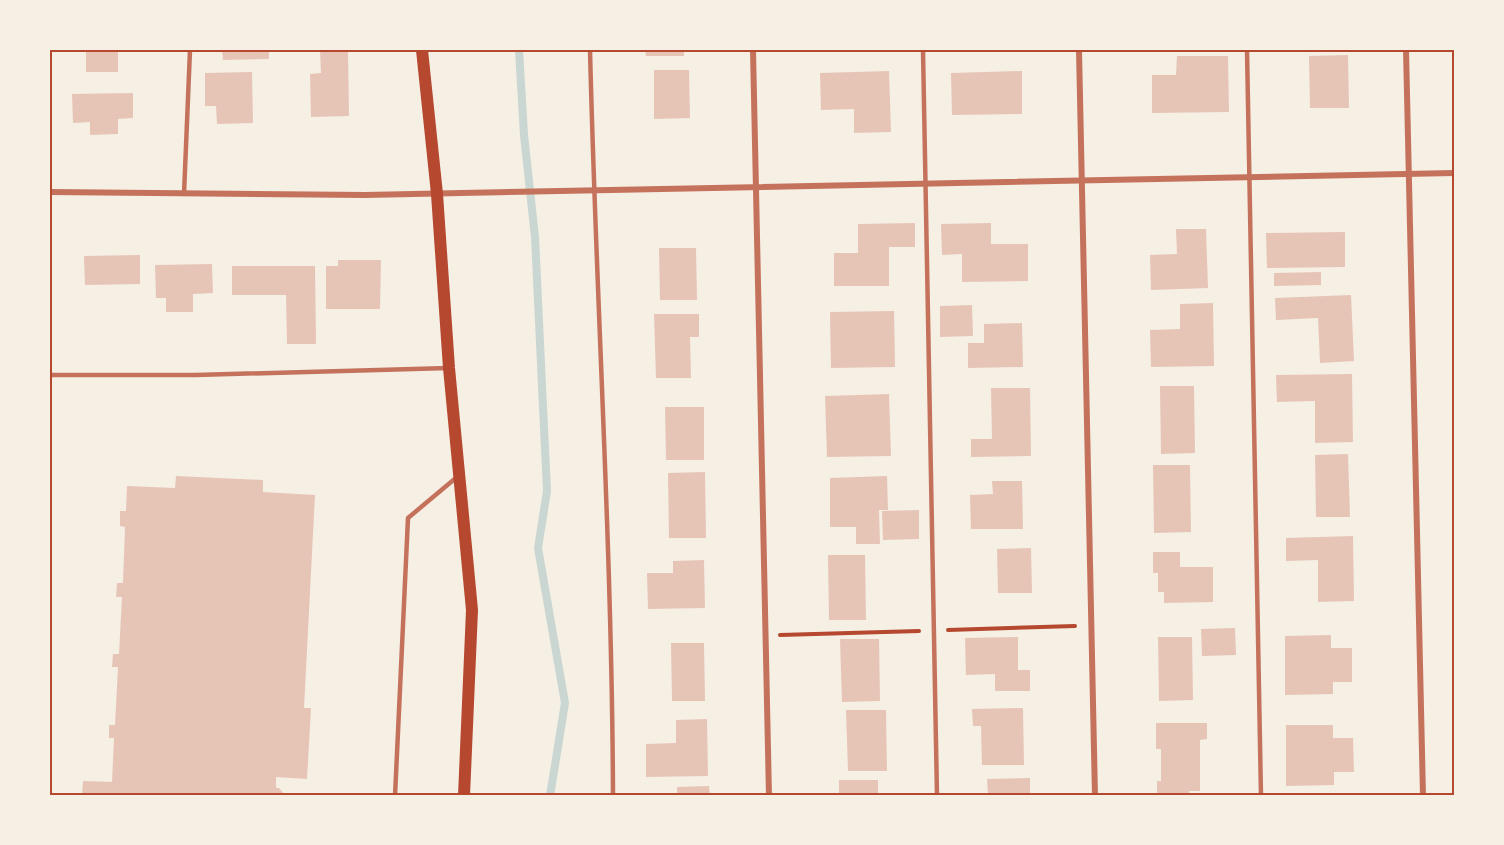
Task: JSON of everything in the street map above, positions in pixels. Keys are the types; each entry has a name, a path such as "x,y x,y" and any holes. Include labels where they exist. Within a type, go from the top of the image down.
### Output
{"main road":[{"path":"422,50 437,194 449,368 472,610 464,795"}],"street":[{"path":"753,50 769,795"},
{"path":"1079,50 1095,795"},
{"path":"1407,50 1423,795"},
{"path":"50,192 184,195 437,194 1455,173"}],"lane":[{"path":"184,195 189,50"},
{"path":"590,50 593,191 610,561 613,795"},
{"path":"923,50 937,795"},
{"path":"1247,50 1261,795"},
{"path":"50,375 196,375 449,368"},
{"path":"395,795 408,518 459,475"}],"building":[{"path":"86,50 118,50 118,72 86,72"},
{"path":"222,50 269,50 269,59 223,60"},
{"path":"320,50 348,50 349,116 311,117 310,74 321,73"},
{"path":"645,50 684,50 684,56 646,56"},
{"path":"1348,55 1349,108 1310,108 1309,56"},
{"path":"1177,56 1228,56 1229,112 1152,113 1152,75 1176,75"},
{"path":"654,70 689,70 690,118 654,119"},
{"path":"889,71 891,132 854,133 854,109 821,110 820,73"},
{"path":"1022,71 1022,114 952,115 951,73"},
{"path":"252,72 253,123 217,124 216,106 205,106 205,73"},
{"path":"133,93 133,118 118,119 118,134 90,135 90,122 73,123 72,94"},
{"path":"915,223 915,247 889,247 889,286 834,286 834,253 858,253 858,224"},
{"path":"991,223 991,244 1028,244 1028,281 962,282 962,254 942,255 941,224"},
{"path":"1176,229 1206,229 1208,288 1151,290 1150,255 1177,254"},
{"path":"1345,232 1345,267 1267,268 1266,233"},
{"path":"659,248 696,248 697,300 660,300"},
{"path":"140,255 140,284 85,285 84,256"},
{"path":"338,260 381,260 380,309 326,309 326,266 338,266"},
{"path":"212,264 213,293 193,294 193,312 166,312 166,298 156,298 155,265"},
{"path":"232,266 315,266 316,344 287,344 286,295 232,295"},
{"path":"1321,272 1321,285 1274,286 1274,273"},
{"path":"1351,295 1354,361 1320,363 1318,318 1276,320 1275,298"},
{"path":"1213,303 1214,366 1151,367 1150,330 1180,329 1180,304"},
{"path":"972,305 973,336 940,337 940,306"},
{"path":"894,311 895,367 831,368 830,312"},
{"path":"654,314 699,314 699,337 690,337 691,378 656,378"},
{"path":"1022,323 1023,367 968,368 968,343 984,343 984,324"},
{"path":"1352,374 1353,442 1315,443 1315,401 1277,402 1276,375"},
{"path":"1160,386 1194,386 1195,453 1161,454"},
{"path":"991,388 1030,388 1031,456 971,457 971,439 992,439"},
{"path":"889,394 891,456 827,457 825,396"},
{"path":"665,407 704,407 704,460 666,460"},
{"path":"1348,454 1350,517 1316,517 1315,455"},
{"path":"1153,465 1190,465 1191,532 1154,533"},
{"path":"705,472 706,538 669,538 668,473"},
{"path":"176,476 263,480 263,492 315,495 304,708 311,708 307,779 276,777 276,788 279,788 286,796 82,796 83,781 112,782 114,738 109,738 109,725 115,725 118,667 112,667 113,654 119,654 122,597 116,597 117,583 123,583 125,527 120,526 120,511 126,511 127,486 175,488"},
{"path":"887,476 888,510 879,510 880,544 856,544 856,527 830,527 830,478"},
{"path":"992,481 1022,481 1023,529 971,529 970,495 993,494"},
{"path":"919,510 919,539 883,540 882,511"},
{"path":"1353,536 1354,601 1318,602 1318,560 1286,561 1286,538"},
{"path":"1031,548 1032,593 998,593 997,549"},
{"path":"1153,552 1180,552 1180,567 1213,567 1213,602 1164,603 1164,592 1158,592 1158,573 1153,573"},
{"path":"828,555 865,555 866,620 829,620"},
{"path":"704,560 705,608 648,609 647,573 673,573 673,561"},
{"path":"1235,628 1236,655 1202,656 1201,629"},
{"path":"1331,635 1331,648 1352,648 1352,682 1333,682 1333,694 1285,695 1285,636"},
{"path":"1018,637 1018,670 1030,670 1030,691 995,691 995,674 966,675 965,638"},
{"path":"1158,637 1192,637 1193,700 1159,701"},
{"path":"840,639 879,639 880,701 842,702"},
{"path":"671,643 704,643 705,701 672,701"},
{"path":"1023,708 1024,765 982,765 981,726 973,726 972,709"},
{"path":"846,710 886,710 887,771 848,771"},
{"path":"707,719 708,776 646,777 646,744 676,743 676,720"},
{"path":"1156,723 1207,723 1207,739 1200,740 1200,791 1189,791 1189,796 1157,796 1157,781 1161,781 1161,749 1156,749"},
{"path":"1286,725 1333,725 1333,738 1353,738 1354,772 1334,772 1334,785 1286,786"},
{"path":"1030,778 1030,796 988,796 987,779"},
{"path":"839,780 878,780 878,796 839,796"},
{"path":"709,786 710,796 677,796 677,787"}],"waterway":[{"path":"519,50 524,135 535,237 547,491 538,548 565,703 550,796"}]}
